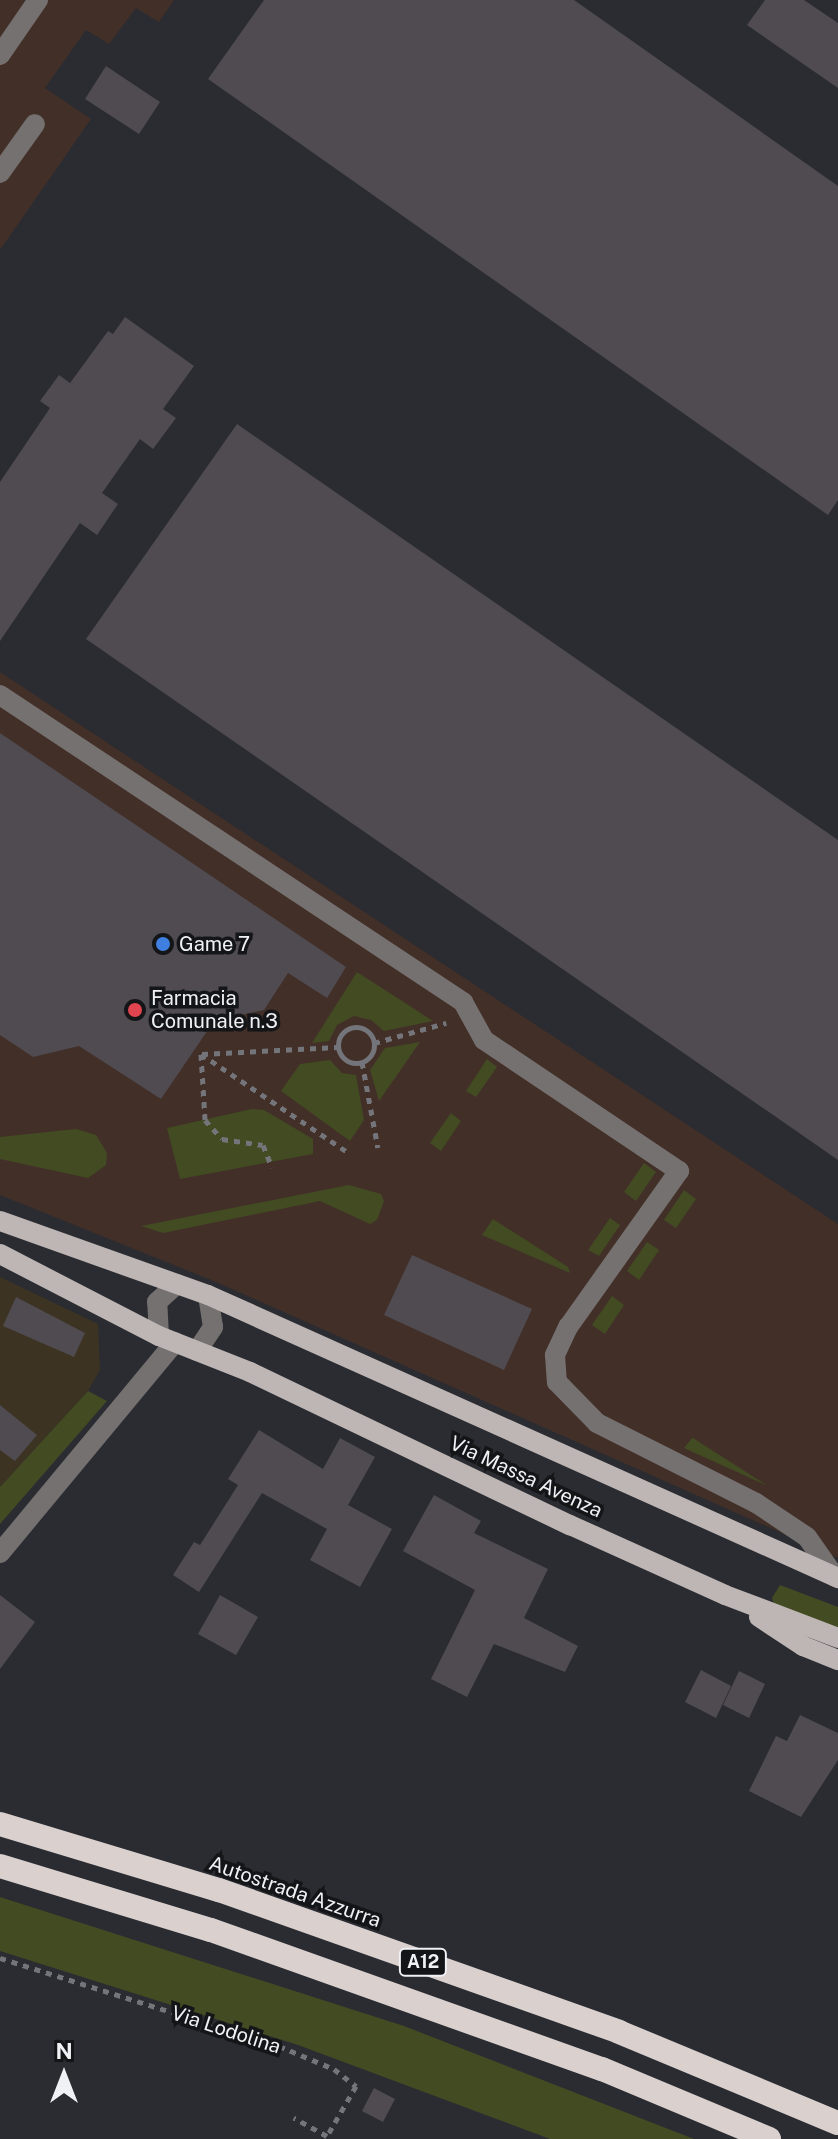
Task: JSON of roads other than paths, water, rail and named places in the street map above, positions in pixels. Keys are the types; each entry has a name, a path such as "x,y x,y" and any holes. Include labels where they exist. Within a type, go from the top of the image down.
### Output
{"highway":[{"name":"Autostrada Azzurra","path":"0,1824 219,1890 604,2027 838,2123"},
{"name":"A12","path":"0,1866 211,1930 602,2069 769,2139"}],"main road":[{"name":"Via Massa Avenza","path":"0,1221 208,1295 836,1578"},
{"name":"Via Massa Avenza","path":"0,1254 167,1339 725,1595 838,1638"},
{"path":"725,1595 803,1646 838,1660"}],"street":[{"path":"0,55 38,0"},
{"path":"0,173 35,124"},
{"path":"0,695 463,1002 484,1040 679,1171 568,1327 555,1355 557,1382 597,1423 756,1503 807,1537 836,1578"},
{"path":"0,1553 167,1339 157,1302 177,1284"},
{"path":"197,1351 213,1327 208,1295"}],"place":[{"name":"Game 7","path":"163,944"},
{"name":"Farmacia Comunale n.3","path":"135,1010"}]}
